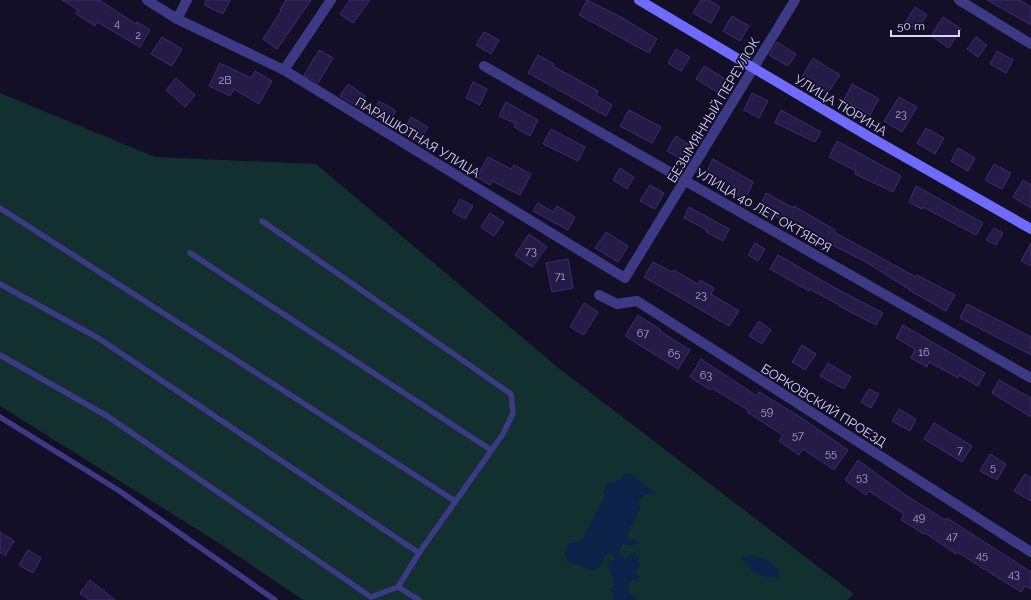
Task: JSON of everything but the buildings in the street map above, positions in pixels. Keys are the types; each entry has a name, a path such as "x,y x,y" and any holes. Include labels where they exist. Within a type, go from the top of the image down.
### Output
{"street":[{"name":"ПАРАШЮТНАЯ УЛИЦА","path":"147,0 177,18 284,70 625,278 652,233"},
{"path":"177,18 187,0"},
{"path":"284,70 331,0"},
{"name":"УЛИЦА ТЮРИНА","path":"639,0 753,68 1031,229"},
{"name":"БЕЗЫМЯННЫЙ ПЕРЕУЛОК","path":"652,233 795,0"},
{"path":"959,0 1031,44"},
{"name":"УЛИЦА 40 ЛЕТ ОКТЯБРЯ","path":"484,66 1031,378"},
{"name":"БОРКОВСКИЙ ПРОЕЗД","path":"599,295 618,304 637,301 1031,552"}],"lane":[{"path":"0,208 455,501"},
{"path":"0,355 106,416 371,597 398,587 419,553 503,434 513,413 511,394 262,221"},
{"path":"190,253 491,450"},
{"path":"0,284 98,338 419,553"},
{"path":"0,417 118,490 275,600"},
{"path":"398,587 419,600"}],"green space":[{"path":"0,93 155,157 316,164 561,370 854,594 847,600 303,600 214,540 0,406"}],"water":[{"path":"625,474 632,474 654,493 646,495 639,500 640,509 627,534 629,540 633,539 638,542 636,546 623,544 619,550 619,554 625,558 633,552 639,557 638,562 641,566 634,572 640,576 638,581 633,580 629,583 628,590 637,600 613,600 614,596 609,589 614,586 612,574 607,566 614,558 611,553 605,556 601,567 593,571 567,561 564,554 569,543 579,542 583,538 605,497 604,491 608,484 621,479"},
{"path":"749,555 762,557 772,563 778,569 779,577 765,577 756,574 740,557"}]}
